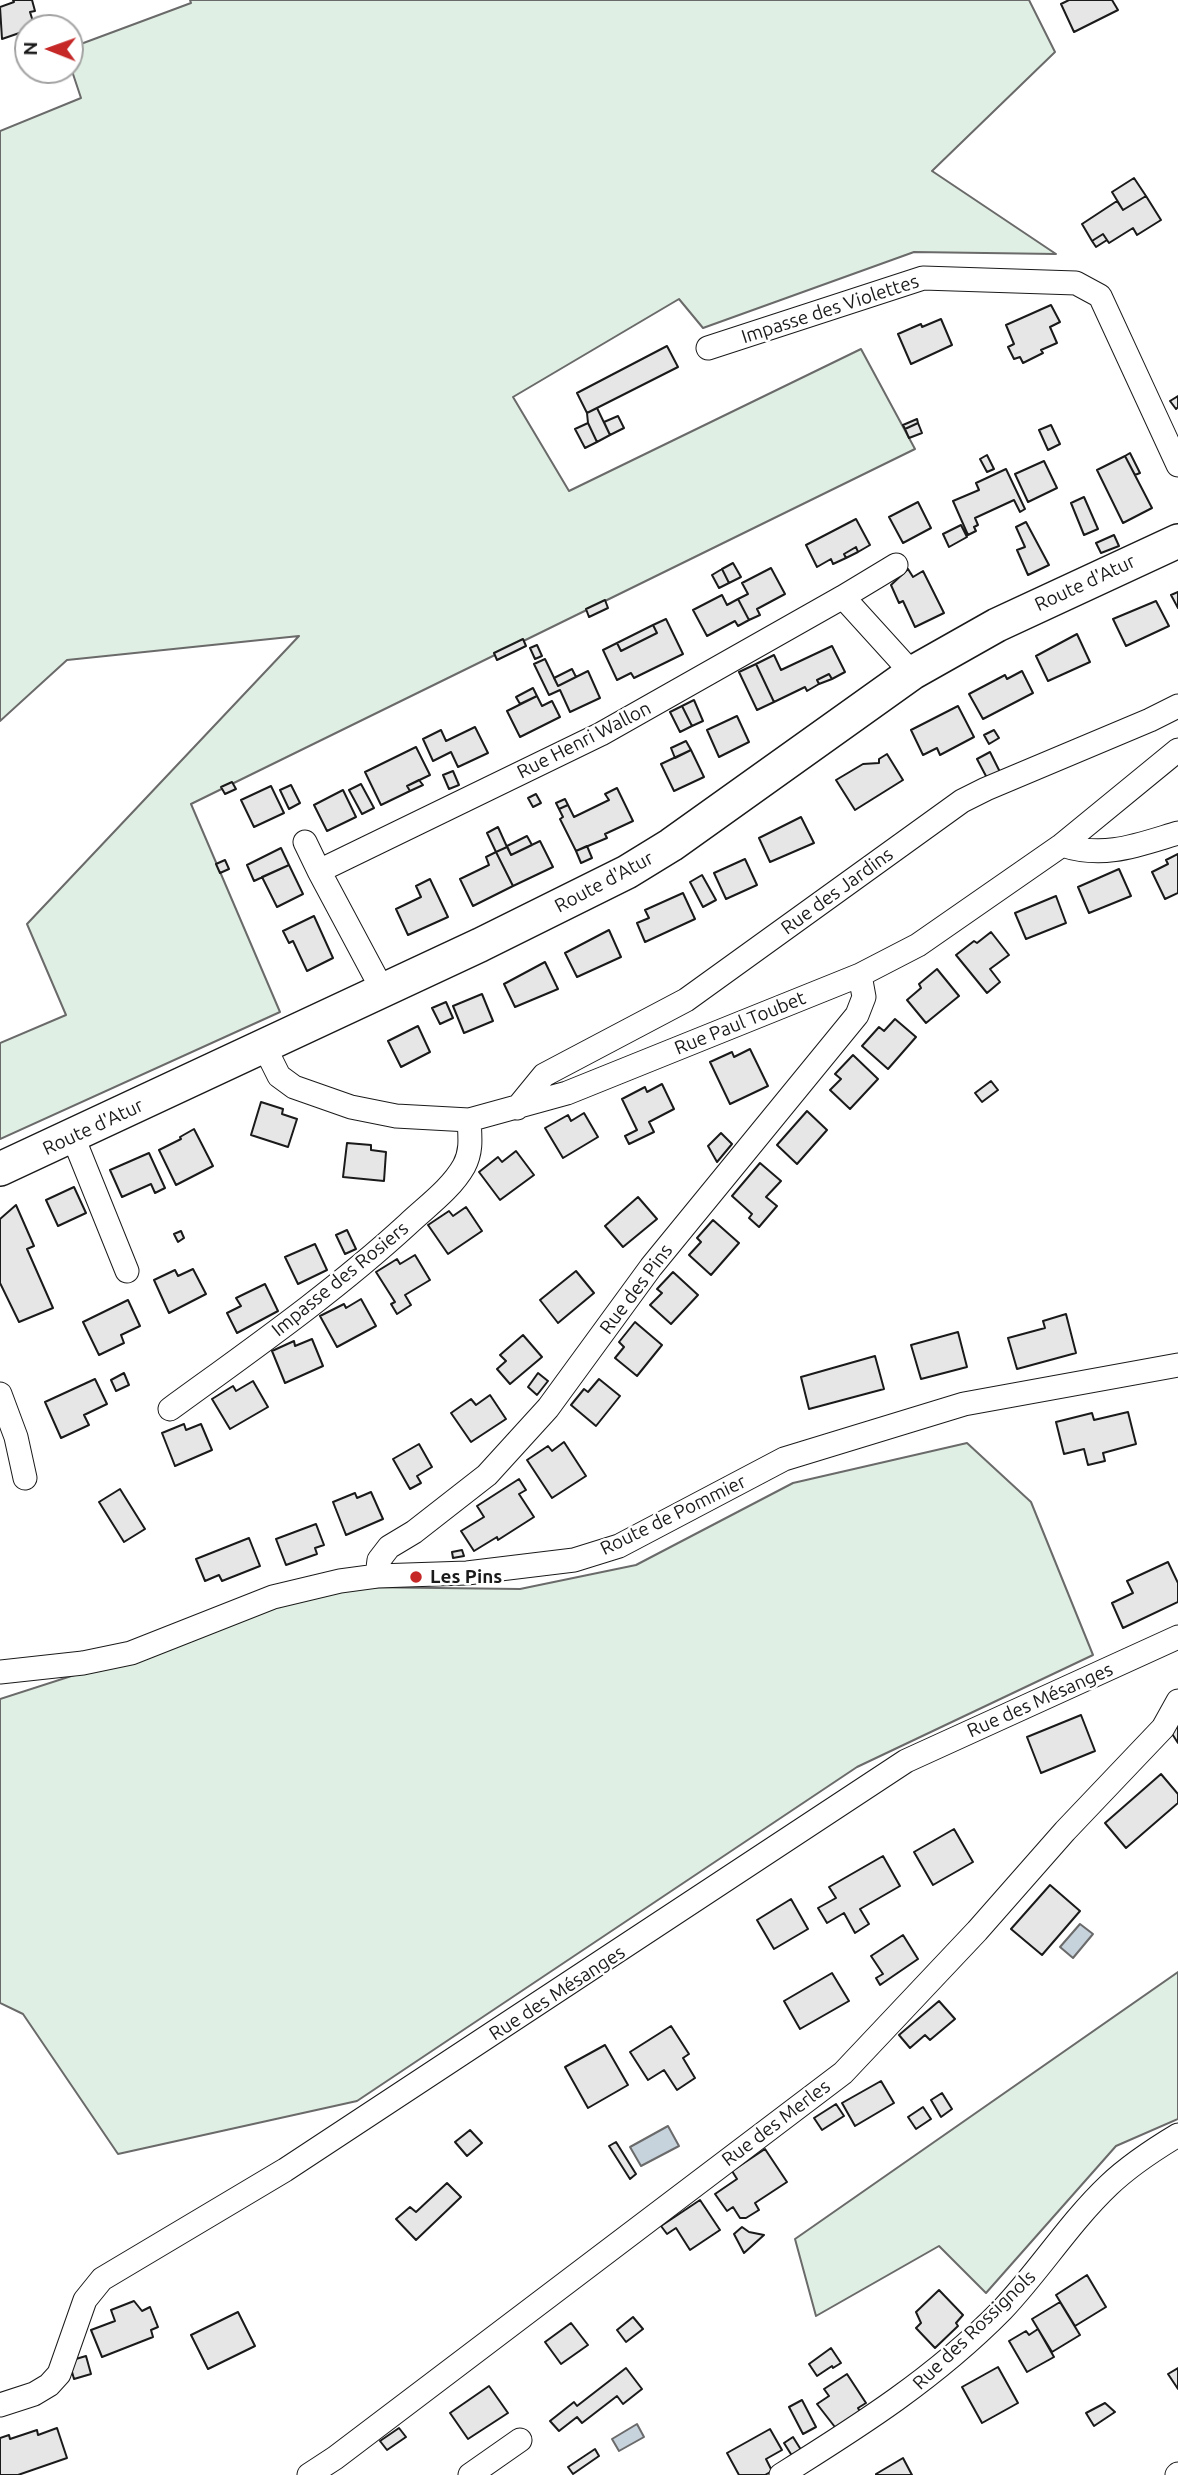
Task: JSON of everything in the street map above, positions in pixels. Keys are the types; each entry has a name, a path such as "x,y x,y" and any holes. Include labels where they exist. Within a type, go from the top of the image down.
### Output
{"main road":[{"name":"Route d'Atur","path":"0,1170 480,945 626,872 671,845 912,673 1008,619 1178,541"}],"street":[{"name":"Impasse des Violettes","path":"708,348 923,278 1076,283 1100,296 1178,465"},
{"name":"Rue Henri Wallon","path":"319,871 601,734 896,565"},
{"path":"844,597 912,673"},
{"name":"Rue des Jardins","path":"517,1108 544,1075 686,1000 962,801 1178,706"},
{"name":"Rue Paul Toubet","path":"264,1046 279,1076 294,1087 321,1098 396,1116 470,1120 567,1093 860,975 918,945 1062,845 1178,750"},
{"path":"1062,845 1081,852 1108,852 1178,833"},
{"path":"305,842 382,989"},
{"name":"Rue des Pins","path":"377,1576 379,1560 389,1547 414,1532 487,1475 548,1408 651,1267 857,1015 864,997 860,975"},
{"name":"Impasse des Rosiers","path":"170,1409 293,1320 376,1253 434,1200 463,1168 471,1150 470,1120"},
{"path":"72,1136 127,1271"},
{"name":"Route de Pommier","path":"0,1672 107,1659 131,1653 273,1597 340,1581 377,1576 467,1573 574,1560 619,1546 784,1459 964,1404 1178,1364"},
{"path":"0,1394 16,1437 25,1478"},
{"name":"Rue des Mésanges","path":"0,2405 34,2394 49,2385 59,2374 85,2300 102,2279 285,2170 906,1760 1176,1643"},
{"name":"Rue des Merles","path":"309,2475 843,2073 1163,1728 1178,1701"},
{"name":"Rue des Rossignols","path":"781,2475 908,2393 1000,2311 1030,2280 1108,2186 1136,2161 1178,2136"},
{"path":"470,2475 520,2440"}],"green space":[{"path":"190,0 1029,0 1055,52 932,171 1056,254 914,252 703,328 679,299 513,397 569,491 861,349 915,449 191,804 280,1012 0,1139 0,1043 66,1015 27,924 299,636 67,660 0,721 0,131 81,98 76,84 84,84 84,43 191,3"},
{"path":"967,1443 1031,1502 1093,1655 857,1767 357,2101 118,2154 23,2014 0,2003 0,1699 149,1651 256,1609 356,1587 520,1589 636,1565 793,1483"},
{"path":"1178,1972 1178,2119 1116,2146 986,2293 939,2246 816,2316 795,2239"}],"shaded area":[{"path":"1080,1924 1093,1934 1073,1958 1060,1947"},
{"path":"668,2126 679,2146 641,2166 630,2147"},
{"path":"637,2424 644,2437 619,2451 612,2439"}],"building":[{"path":"13,0 32,0 35,11 31,14 14,14 14,35 2,39 0,7 14,2"},
{"path":"1069,0 1112,0 1118,10 1074,32 1061,4"},
{"path":"1134,178 1146,196 1123,210 1112,192"},
{"path":"1146,196 1161,220 1137,235 1133,228 1109,243 1103,234 1092,241 1082,224 1117,201 1123,210"},
{"path":"1103,234 1107,240 1096,247 1092,241"},
{"path":"1051,305 1060,322 1050,327 1057,343 1023,363 1020,357 1014,359 1008,347 1014,344 1006,325"},
{"path":"941,319 952,345 911,364 898,334"},
{"path":"667,346 678,367 587,413 577,393"},
{"path":"1178,396 1178,407 1176,409 1170,401"},
{"path":"597,408 610,435 597,442 588,423 587,413"},
{"path":"618,416 624,428 610,435 604,422"},
{"path":"917,419 918,423 905,429 903,425"},
{"path":"588,423 597,442 585,448 575,429"},
{"path":"918,423 922,433 909,438 905,429"},
{"path":"1051,425 1060,444 1048,450 1039,430"},
{"path":"1130,453 1140,473 1135,475 1125,456"},
{"path":"987,455 994,469 987,472 980,459"},
{"path":"1125,456 1152,508 1123,523 1097,470"},
{"path":"1044,461 1057,488 1028,502 1015,474"},
{"path":"1006,469 1025,509 1020,512 1014,500 975,518 978,525 974,527 976,531 968,535 953,501 979,490 976,483"},
{"path":"1084,497 1098,529 1084,535 1071,503"},
{"path":"918,502 931,528 903,543 889,517"},
{"path":"856,519 870,545 858,552 856,547 844,554 846,558 833,564 831,559 817,567 806,545"},
{"path":"1026,522 1049,565 1028,575 1017,550 1025,547 1016,527"},
{"path":"961,525 967,537 949,547 943,534"},
{"path":"1114,535 1119,546 1101,553 1096,543"},
{"path":"856,547 858,552 846,558 844,554"},
{"path":"733,563 741,577 729,583 722,569"},
{"path":"771,568 785,594 757,609 760,615 749,620 738,599 748,594 742,583"},
{"path":"722,569 729,583 719,588 712,575"},
{"path":"908,569 913,577 923,571 944,613 915,627 903,601 899,603 891,585"},
{"path":"1178,592 1178,608 1171,595"},
{"path":"722,595 727,605 738,599 749,620 738,626 735,621 707,636 693,610"},
{"path":"605,600 608,608 589,617 586,609"},
{"path":"1156,601 1169,626 1126,646 1113,619"},
{"path":"666,619 683,654 634,678 631,673 617,680 603,650 617,643 621,651 657,633 653,625"},
{"path":"653,625 657,633 621,651 617,643"},
{"path":"1077,634 1090,662 1048,681 1036,656"},
{"path":"523,639 526,646 497,660 494,653"},
{"path":"537,645 542,656 535,659 530,648"},
{"path":"832,646 845,672 832,679 829,674 817,680 819,684 807,691 805,687 774,702 756,664 774,655 781,670"},
{"path":"545,659 558,686 588,671 600,698 570,712 560,690 549,695 534,664"},
{"path":"756,664 774,702 757,710 739,672"},
{"path":"572,669 576,677 558,686 554,678"},
{"path":"1022,671 1033,693 983,719 969,694 1005,675 1007,679"},
{"path":"829,674 832,679 819,684 817,680"},
{"path":"533,688 537,696 520,704 516,697"},
{"path":"537,696 542,706 552,701 560,717 520,737 507,711"},
{"path":"694,700 703,721 692,726 682,706"},
{"path":"682,706 692,726 680,732 670,712"},
{"path":"958,706 974,737 940,755 937,748 923,755 911,730"},
{"path":"737,716 749,742 719,757 707,730"},
{"path":"475,727 488,753 458,767 451,752 433,761 423,739 441,730 446,741"},
{"path":"994,730 999,738 989,744 984,735"},
{"path":"686,741 691,750 675,758 671,748"},
{"path":"416,747 430,775 407,786 410,791 381,805 365,772"},
{"path":"691,750 704,777 674,791 661,764"},
{"path":"990,752 1000,772 987,778 977,759"},
{"path":"887,754 903,780 855,810 836,780 863,764 879,763 879,759"},
{"path":"453,771 459,785 449,789 443,775"},
{"path":"419,780 423,785 410,791 407,786"},
{"path":"232,782 236,789 225,794 221,787"},
{"path":"361,784 374,808 362,814 349,790"},
{"path":"291,785 300,803 289,809 280,790"},
{"path":"271,786 284,813 254,827 241,800"},
{"path":"617,788 633,821 605,834 607,838 576,851 560,819 563,817 559,809 568,805 574,817 609,800 605,794"},
{"path":"343,790 356,817 327,831 314,805"},
{"path":"536,794 541,803 533,807 528,798"},
{"path":"565,799 568,805 559,809 556,803"},
{"path":"801,817 814,843 770,862 759,838"},
{"path":"498,827 507,847 496,852 487,833"},
{"path":"527,836 532,845 511,855 507,846"},
{"path":"540,841 553,867 513,886 496,852 507,847 511,855"},
{"path":"587,846 592,858 581,863 576,851"},
{"path":"281,848 289,865 254,881 247,865"},
{"path":"496,852 513,886 473,906 460,879 489,865 486,857"},
{"path":"1178,854 1178,893 1165,899 1152,872 1168,864 1166,860"},
{"path":"745,859 757,885 726,899 714,873"},
{"path":"225,860 229,869 220,873 216,864"},
{"path":"289,865 303,894 277,907 262,877"},
{"path":"1119,869 1131,896 1089,913 1078,887"},
{"path":"702,875 716,900 703,907 690,882"},
{"path":"430,879 448,917 408,935 396,909 421,897 416,886"},
{"path":"683,893 695,919 645,942 637,923 649,918 645,910"},
{"path":"1056,896 1066,923 1026,939 1015,913"},
{"path":"314,916 333,958 307,971 293,941 289,943 283,931"},
{"path":"609,930 621,957 577,977 565,953"},
{"path":"991,932 1009,955 990,969 1000,982 987,993 956,955"},
{"path":"545,962 558,989 515,1007 504,984"},
{"path":"937,969 959,996 926,1023 907,1000 921,988 919,984"},
{"path":"482,994 493,1021 464,1033 453,1006"},
{"path":"446,1002 453,1018 440,1024 432,1008"},
{"path":"895,1019 916,1037 888,1069 862,1046 879,1027 884,1031"},
{"path":"418,1026 430,1052 401,1067 388,1041"},
{"path":"750,1049 768,1086 730,1104 710,1062 732,1052 734,1057"},
{"path":"853,1055 878,1079 850,1109 830,1090 841,1079 835,1074"},
{"path":"991,1081 998,1090 982,1102 975,1093"},
{"path":"662,1084 674,1109 649,1122 654,1132 629,1144 625,1136 637,1130 622,1099 645,1087 647,1092"},
{"path":"261,1102 283,1109 282,1114 297,1119 288,1147 251,1135"},
{"path":"807,1111 827,1130 797,1164 777,1145"},
{"path":"584,1113 598,1137 563,1158 545,1128 568,1115 571,1121"},
{"path":"194,1129 213,1166 176,1185 159,1150"},
{"path":"721,1133 732,1144 717,1162 708,1146"},
{"path":"347,1143 371,1145 371,1150 386,1152 384,1181 343,1177"},
{"path":"516,1151 534,1175 500,1200 479,1172 498,1157 502,1162"},
{"path":"149,1153 165,1188 155,1193 151,1184 122,1197 110,1170"},
{"path":"760,1163 781,1181 766,1197 777,1206 759,1227 749,1218 752,1214 732,1196"},
{"path":"74,1187 86,1213 58,1226 46,1200"},
{"path":"638,1197 657,1219 623,1247 605,1226"},
{"path":"16,1205 34,1246 27,1249 53,1308 19,1322 0,1283 0,1219"},
{"path":"466,1207 482,1231 448,1254 428,1225 449,1211 453,1216"},
{"path":"713,1220 739,1243 711,1275 689,1255 701,1242 697,1238"},
{"path":"347,1230 356,1249 345,1254 336,1235"},
{"path":"181,1231 184,1238 178,1242 174,1234"},
{"path":"315,1244 327,1270 298,1284 285,1257"},
{"path":"415,1255 430,1280 405,1295 411,1305 397,1314 391,1304 395,1302 376,1272 397,1259 400,1264"},
{"path":"193,1269 206,1294 169,1313 154,1280 175,1270 178,1276"},
{"path":"576,1271 594,1293 558,1323 540,1300"},
{"path":"673,1272 698,1295 671,1324 650,1305 662,1293 657,1289"},
{"path":"265,1284 278,1311 237,1333 227,1313 241,1306 236,1298"},
{"path":"361,1299 376,1326 337,1347 320,1316 344,1304 346,1308"},
{"path":"128,1300 140,1326 121,1335 124,1343 99,1355 83,1322"},
{"path":"1066,1314 1076,1353 1017,1369 1008,1338 1045,1328 1043,1321"},
{"path":"635,1322 662,1345 637,1376 615,1358 624,1347 619,1342"},
{"path":"958,1332 967,1367 921,1379 911,1345"},
{"path":"523,1335 542,1357 510,1384 497,1369 506,1361 500,1355"},
{"path":"312,1339 323,1366 285,1383 272,1351 294,1341 295,1346"},
{"path":"875,1356 884,1389 809,1409 801,1377"},
{"path":"124,1373 129,1385 116,1391 111,1380"},
{"path":"538,1373 548,1381 537,1395 528,1387"},
{"path":"95,1379 107,1404 84,1415 89,1425 61,1438 45,1402"},
{"path":"599,1379 620,1396 596,1426 571,1405 584,1389 588,1392"},
{"path":"253,1381 268,1407 230,1429 212,1399 233,1386 236,1391"},
{"path":"490,1395 506,1419 471,1442 451,1413 471,1399 476,1405"},
{"path":"1128,1412 1136,1444 1103,1453 1105,1461 1088,1465 1084,1449 1064,1454 1056,1422 1092,1413 1094,1420"},
{"path":"184,1424 186,1430 201,1424 212,1450 175,1466 162,1433"},
{"path":"564,1442 586,1476 552,1498 527,1460 548,1446 552,1451"},
{"path":"419,1444 432,1467 417,1476 421,1483 410,1489 393,1459"},
{"path":"519,1479 526,1490 519,1494 534,1517 498,1540 497,1537 474,1551 461,1531 484,1517 477,1506"},
{"path":"120,1489 145,1529 124,1542 99,1502"},
{"path":"371,1492 383,1519 346,1535 333,1502 355,1493 357,1498"},
{"path":"316,1524 324,1545 315,1548 317,1554 286,1565 276,1539"},
{"path":"249,1538 260,1566 222,1581 219,1575 205,1581 196,1559"},
{"path":"462,1550 464,1556 453,1558 452,1552"},
{"path":"1168,1562 1178,1583 1178,1602 1123,1628 1112,1603 1133,1593 1127,1581"},
{"path":"1081,1715 1095,1751 1041,1773 1027,1737"},
{"path":"1178,1724 1178,1743 1169,1729"},
{"path":"1161,1774 1178,1794 1178,1803 1126,1848 1105,1823"},
{"path":"954,1829 973,1862 933,1885 914,1852"},
{"path":"883,1856 900,1886 860,1909 869,1924 855,1933 844,1913 827,1923 818,1908 836,1898 829,1887"},
{"path":"1050,1885 1080,1911 1042,1955 1011,1929"},
{"path":"791,1899 808,1929 774,1949 757,1920"},
{"path":"903,1935 918,1959 880,1985 876,1978 883,1974 871,1956"},
{"path":"832,1973 849,2001 800,2029 784,2001"},
{"path":"939,2001 955,2019 930,2040 925,2035 910,2048 899,2035"},
{"path":"671,2026 689,2054 683,2058 695,2078 677,2090 664,2070 648,2080 630,2052"},
{"path":"605,2045 628,2085 588,2108 565,2067"},
{"path":"881,2081 894,2103 855,2126 842,2103"},
{"path":"942,2093 952,2109 941,2117 931,2100"},
{"path":"836,2104 844,2116 822,2130 814,2118"},
{"path":"923,2107 931,2119 916,2129 908,2117"},
{"path":"470,2130 482,2143 467,2156 455,2142"},
{"path":"616,2142 636,2174 630,2179 609,2146"},
{"path":"765,2149 787,2182 755,2203 759,2210 746,2218 740,2218 733,2207 727,2211 715,2194 737,2179 732,2171"},
{"path":"447,2183 461,2197 416,2240 396,2219 410,2207 416,2212"},
{"path":"700,2200 720,2230 690,2250 676,2228 667,2234 661,2226"},
{"path":"742,2227 749,2232 764,2235 744,2253 734,2234"},
{"path":"1087,2275 1106,2307 1075,2326 1056,2295"},
{"path":"939,2290 963,2315 956,2323 958,2326 935,2348 916,2328 921,2323 916,2312"},
{"path":"134,2301 142,2311 150,2307 158,2327 151,2330 153,2337 102,2357 91,2330 115,2321 111,2310"},
{"path":"1060,2302 1080,2335 1052,2352 1032,2319"},
{"path":"238,2312 255,2346 208,2369 191,2335"},
{"path":"633,2317 643,2329 626,2342 617,2330"},
{"path":"571,2323 588,2345 561,2364 545,2342"},
{"path":"1038,2329 1054,2357 1027,2372 1009,2341 1026,2331 1029,2335"},
{"path":"831,2348 841,2363 817,2376 809,2364"},
{"path":"86,2356 91,2374 74,2379 69,2361"},
{"path":"998,2367 1018,2403 982,2423 962,2387"},
{"path":"626,2368 642,2389 623,2404 617,2396 582,2423 577,2417 559,2431 550,2421 574,2402 577,2406"},
{"path":"1178,2368 1178,2389 1168,2374"},
{"path":"847,2374 866,2403 858,2408 862,2415 838,2431 817,2404 829,2396 824,2389"},
{"path":"489,2386 508,2413 468,2439 450,2413"},
{"path":"802,2400 816,2427 803,2434 789,2407"},
{"path":"1105,2403 1115,2412 1094,2426 1086,2413"},
{"path":"57,2428 67,2458 18,2475 0,2475 0,2438 9,2435 10,2439 37,2430 38,2435"},
{"path":"399,2428 406,2437 387,2450 380,2441"},
{"path":"770,2429 782,2450 766,2459 772,2471 765,2475 739,2475 727,2453"},
{"path":"793,2437 803,2453 794,2459 784,2443"},
{"path":"595,2449 599,2456 573,2474 568,2467"},
{"path":"903,2458 912,2475 876,2475 876,2474"}],"place":[{"name":"Les Pins","path":"416,1577"}]}
